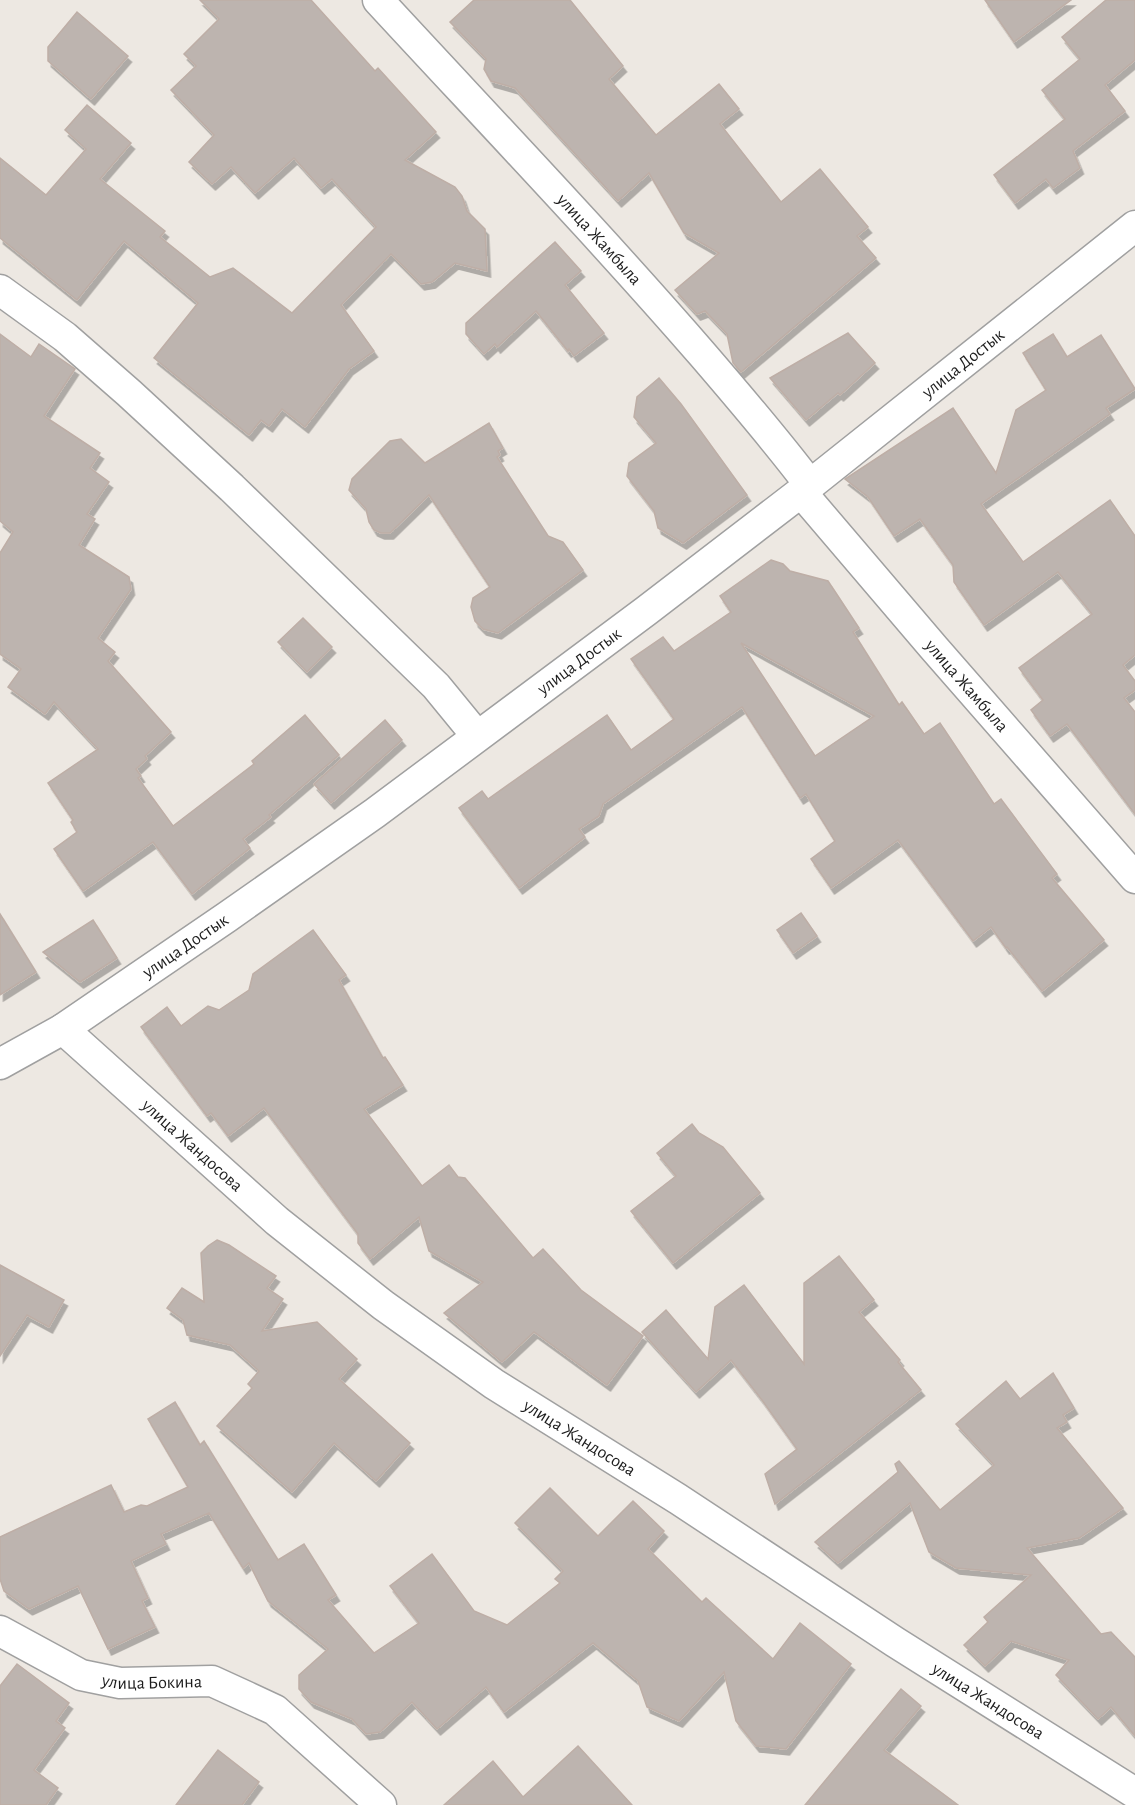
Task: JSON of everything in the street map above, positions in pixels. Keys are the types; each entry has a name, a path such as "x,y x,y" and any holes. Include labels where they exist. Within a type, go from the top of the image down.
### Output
{"street":[{"name":"улица Жамбыла","path":"378,0 667,313 776,440 806,488 934,648 1135,878"},
{"name":"улица Достык","path":"0,1064 63,1029 375,813 646,611 806,488 1135,226"},
{"path":"0,290 73,344 232,488 436,686 477,736"},
{"name":"улица Жандосова","path":"63,1029 277,1221 383,1305 494,1384 678,1499 895,1642 1135,1793"},
{"name":"улица Бокина","path":"0,1631 81,1676 120,1683 212,1681 275,1710 381,1805"}],"building":[{"path":"200,0 311,0 375,71 378,68 436,132 405,160 455,187 462,196 467,211 485,229 487,271 455,263 432,282 421,284 391,254 341,305 374,351 349,369 305,427 282,409 269,426 261,420 249,435 154,358 198,303 124,241 77,300 0,238 0,158 46,195 86,149 65,130 87,105 131,143 100,179 165,231 160,237 210,277 233,268 292,313 376,227 332,179 321,188 294,158 255,193 231,167 212,184 189,162 214,135 171,90 196,66 184,54 219,19"},
{"path":"474,0 570,0 623,66 609,79 656,135 719,84 739,109 720,124 781,202 820,169 868,227 857,236 876,258 741,372 733,363 727,334 705,311 697,314 675,290 719,253 684,233 649,173 618,201 515,88 491,81 484,69 486,59 450,22"},
{"path":"985,0 1071,0 1014,42"},
{"path":"1106,0 1135,0 1135,60 1105,85 1125,111 1073,151 1080,168 1053,188 1046,179 1015,203 994,175 1065,119 1042,90 1080,59 1062,37"},
{"path":"77,12 128,56 91,99 48,61 48,47"},
{"path":"555,242 581,271 565,285 604,333 574,356 536,311 497,347 495,344 484,354 466,334 466,323"},
{"path":"848,333 875,363 840,395 838,393 806,420 770,378"},
{"path":"0,334 31,357 39,344 75,369 44,416 100,453 90,468 109,482 87,514 95,519 79,545 129,577 131,589 98,638 115,652 108,661 171,732 145,756 147,759 136,769 141,776 138,778 173,826 254,764 252,761 305,715 339,755 269,815 271,817 243,839 250,848 192,894 153,842 83,891 54,849 77,832 71,822 73,820 48,783 98,749 54,702 45,714 8,687 21,669 0,654 0,553 13,532 0,521"},
{"path":"1053,334 1067,357 1101,335 1135,389 1106,408 1110,414 981,504 1023,562 1110,500 1135,536 1135,655 1123,665 1135,681 1135,690 1124,698 1135,712 1135,814 1067,724 1050,736 1031,710 1043,700 1019,668 1092,614 1058,572 984,625 954,582 953,565 920,519 894,536 868,497 845,479 953,408 996,473 1016,410 1046,390 1023,353"},
{"path":"659,378 681,404 747,495 683,543 658,528 654,511 627,476 629,463 656,443 634,417 637,397"},
{"path":"489,423 503,448 498,451 500,455 497,457 548,536 563,542 583,570 498,633 483,629 475,621 471,607 473,598 490,587 429,495 390,533 381,533 374,530 369,522 366,509 349,490 352,479 390,441 401,439 425,463"},
{"path":"771,560 783,564 790,571 828,581 859,628 853,632 899,705 902,702 924,734 940,723 994,804 1001,799 1057,874 1052,878 1104,940 1042,991 991,927 973,941 898,840 831,888 811,859 835,841 806,794 800,798 742,707 603,804 599,816 579,829 585,837 519,888 459,808 482,791 488,799 607,715 631,750 674,719 631,659 663,637 674,651 731,612 720,596","holes":["741,643 874,716 815,756"]},
{"path":"303,618 332,647 307,672 278,642"},
{"path":"385,720 402,740 331,803 314,784"},
{"path":"801,913 817,936 793,953 777,930"},
{"path":"0,914 36,972 0,995"},
{"path":"93,920 117,958 80,982 43,952"},
{"path":"313,930 346,975 339,980 383,1058 385,1057 403,1085 364,1109 422,1186 449,1165 458,1177 465,1178 533,1258 543,1249 581,1290 643,1336 607,1385 534,1332 502,1362 444,1313 483,1282 429,1251 419,1217 370,1259 358,1243 358,1234 264,1108 228,1136 211,1113 207,1116 141,1027 167,1007 181,1026 208,1006 219,1010 249,990 253,974"},
{"path":"692,1124 699,1133 723,1147 760,1193 673,1263 631,1211 676,1176 657,1153"},
{"path":"217,1240 229,1245 276,1276 267,1288 283,1299 262,1331 317,1322 357,1359 339,1379 410,1443 376,1481 334,1443 292,1492 217,1426 252,1388 248,1384 259,1371 230,1345 187,1335 183,1320 167,1308 182,1288 204,1302 201,1253"},
{"path":"839,1256 874,1300 859,1312 900,1360 898,1362 921,1390 775,1504 765,1474 797,1449 762,1400 731,1360 696,1392 642,1332 666,1310 708,1359 715,1307 744,1285 804,1364 804,1283"},
{"path":"0,1265 64,1300 49,1327 27,1315 0,1356"},
{"path":"1053,1373 1074,1408 1063,1415 1067,1422 1057,1428 1123,1508 1079,1538 1027,1548 1101,1634 1111,1632 1135,1657 1135,1736 1111,1707 1098,1719 1056,1675 1069,1660 1011,1641 985,1666 964,1645 988,1622 984,1617 1031,1575 956,1568 929,1552 910,1503 838,1563 815,1542 898,1472 895,1464 899,1461 940,1510 994,1465 956,1424 1006,1381 1020,1399"},
{"path":"175,1402 200,1445 204,1441 278,1560 304,1544 336,1595 328,1600 374,1653 419,1623 390,1586 432,1554 474,1611 507,1625 560,1583 555,1579 563,1571 515,1523 550,1488 598,1536 633,1501 664,1531 648,1549 702,1602 706,1598 773,1659 800,1623 851,1664 786,1749 756,1746 736,1721 724,1672 679,1721 647,1707 638,1681 593,1643 504,1712 486,1687 437,1729 412,1702 380,1732 366,1734 352,1719 311,1702 299,1689 299,1675 328,1649 268,1601 249,1563 243,1568 209,1513 161,1534 166,1544 131,1561 148,1598 142,1601 155,1627 108,1649 78,1586 29,1609 4,1591 0,1579 0,1537 111,1485 124,1512 141,1505 147,1506 188,1487 148,1419"},
{"path":"17,1664 69,1703 56,1721 65,1728 34,1770 58,1788 46,1805 0,1805 0,1686"},
{"path":"901,1689 921,1706 884,1750 958,1805 805,1805"},
{"path":"578,1746 632,1805 444,1805 493,1761 523,1797"},
{"path":"218,1750 259,1782 242,1805 176,1805"}]}
